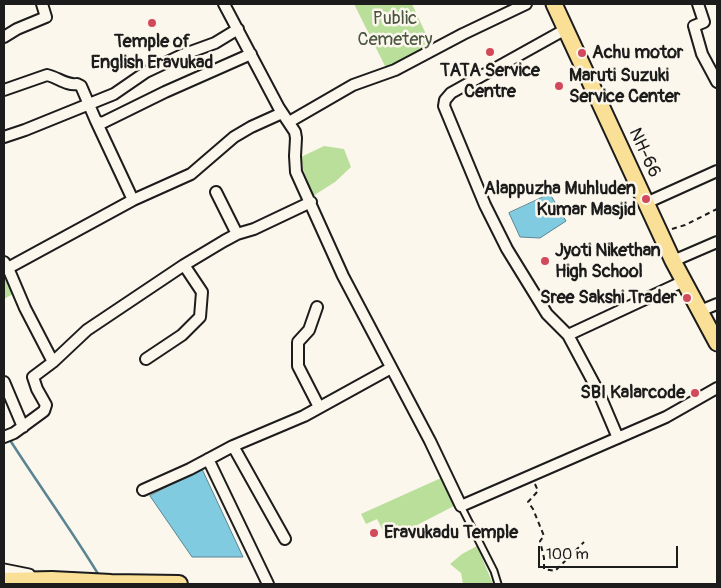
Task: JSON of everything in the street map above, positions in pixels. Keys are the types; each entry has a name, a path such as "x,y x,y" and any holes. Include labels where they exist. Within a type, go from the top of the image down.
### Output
{"highway":[{"path":"4,581 52,580 110,584 180,584"}],"main road":[{"name":"NH-66","path":"554,4 673,261 717,341"}],"street":[{"path":"4,37 17,29 46,17 42,4"},
{"path":"224,4 294,132 296,138 296,172 343,276 430,441 461,506 666,417 717,388"},
{"path":"289,122 353,85 396,70 463,34 526,4"},
{"path":"698,4 704,22 694,26 702,54 717,82"},
{"path":"566,28 447,96 444,106 485,205 507,248 547,314 568,335 598,391 618,438"},
{"path":"4,137 114,94 146,72 182,55 215,43 238,29"},
{"path":"96,121 102,123 165,92 251,54"},
{"path":"4,90 47,75 71,85 78,84 133,200"},
{"path":"53,362 25,308 6,265 133,200 191,174 234,137 282,113"},
{"path":"646,203 717,171"},
{"path":"216,192 237,234"},
{"path":"9,435 44,412 46,405 33,377 53,362 87,330 184,265 224,241 311,202"},
{"path":"673,261 717,242"},
{"path":"146,359 182,335 200,317 202,292 184,265"},
{"path":"568,335 684,281"},
{"path":"700,311 717,304"},
{"path":"317,307 309,330 298,342 298,366 319,407"},
{"path":"142,490 190,469 233,446 304,416 391,368"},
{"path":"4,382 23,426"},
{"path":"233,446 285,539"},
{"path":"208,460 268,584"},
{"path":"4,570 52,580"}],"lane":[{"path":"461,506 494,571 498,584"}],"path":[{"path":"660,234 685,225 717,209"},
{"path":"531,476 538,491 528,502 534,509 544,536 540,541 544,558 544,569 555,571 584,542"}],"green space":[{"name":"Public Cemetery","path":"354,4 412,4 432,47 387,70"},
{"path":"324,146 344,149 351,167 335,182 313,196 303,169 301,157"},
{"path":"4,277 13,294 4,299"},
{"path":"441,478 454,506 388,540 377,519 366,524 361,514"},
{"path":"477,546 493,584 463,584 461,573 450,564 462,554"}],"water":[{"path":"550,194 566,221 540,238 520,237 509,213"},
{"path":"202,469 243,557 192,557 150,496"}],"waterway":[{"path":"8,437 100,577"}],"place":[{"name":"Temple of English Eravukad","path":"152,23"},
{"name":"TATA Service Centre","path":"490,52"},
{"name":"Achu motor","path":"582,53"},
{"name":"Maruti Suzuki Service Center","path":"559,86"},
{"name":"Alappuzha Muhluden Kumar Masjid","path":"646,199"},
{"name":"Jyoti Nikethan High School","path":"545,261"},
{"name":"Sree Sakshi Trader","path":"687,298"},
{"name":"SBI Kalarcode","path":"695,393"},
{"name":"Eravukadu Temple","path":"374,533"}]}
